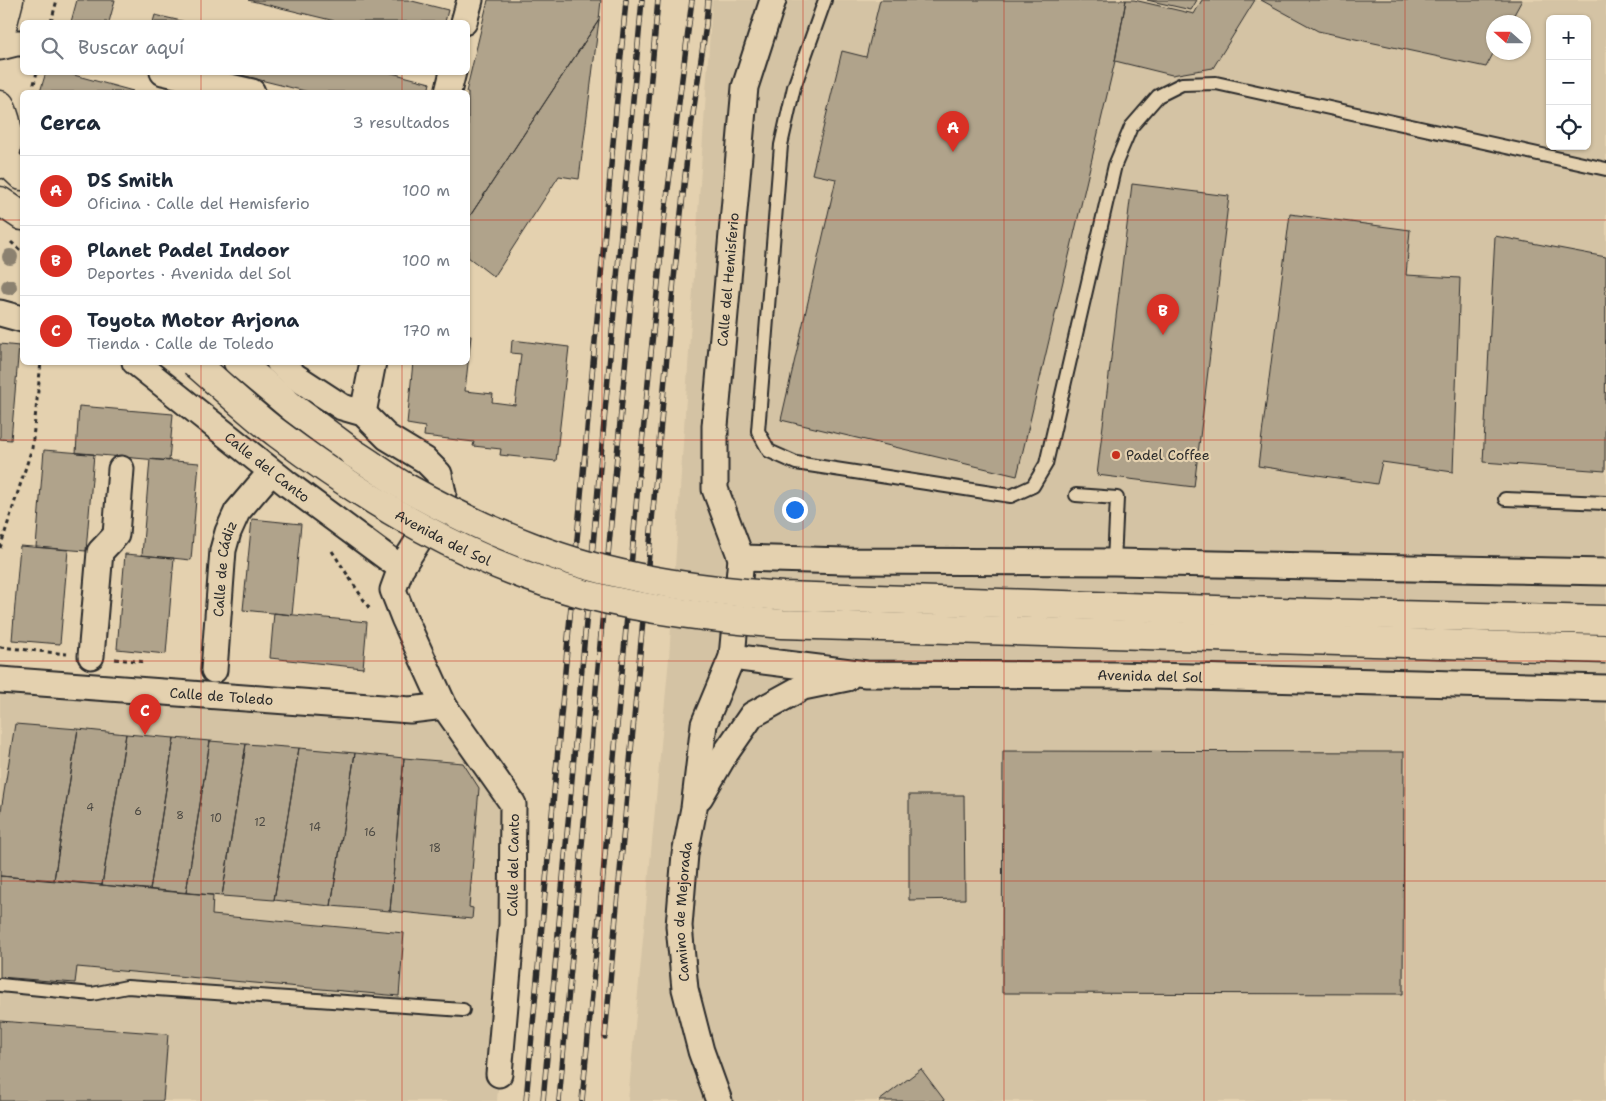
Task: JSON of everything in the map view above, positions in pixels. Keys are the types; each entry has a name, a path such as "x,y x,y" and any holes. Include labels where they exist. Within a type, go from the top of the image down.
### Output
{"main road":[{"path":"0,35 9,0"},
{"path":"0,105 7,119 12,158"},
{"path":"0,200 20,215"},
{"name":"Avenida del Sol","path":"198,365 276,432 338,477 393,512 450,543 522,574 584,594 660,610 730,620 782,624 1606,649"},
{"name":"Avenida del Sol","path":"242,365 292,408 406,487 463,516 531,546 590,566 662,582 734,593 783,596 1311,613 1606,620"}],"street":[{"path":"465,20 470,0"},
{"name":"Calle del Hemisferio","path":"741,558 714,489 715,426 745,87 773,0"},
{"path":"0,47 20,43"},
{"path":"176,75 243,90"},
{"path":"448,90 452,75"},
{"path":"0,313 20,318"},
{"name":"Calle del Canto","path":"139,365 289,485 400,568"},
{"path":"282,365 296,378 342,407 364,412 372,365"},
{"name":"Calle del Canto","path":"364,412 387,436 425,460 439,474 443,492 420,538 400,568 393,590 444,706 513,804 512,924 499,1074"},
{"path":"91,656 100,552 116,535 121,470"},
{"name":"Calle de Cádiz","path":"214,670 223,550 228,532 237,512 265,480"},
{"path":"732,657 741,558 845,561 1114,562 1606,572"},
{"name":"Avenida del Sol","path":"732,657 866,674 1115,675 1606,688"},
{"name":"Camino de Mejorada","path":"719,1101 702,1051 685,989 679,926 685,854 694,808 704,724 732,657"},
{"name":"Camino de Mejorada","path":"694,808 725,754 752,716 803,687 866,674"},
{"name":"Calle de Toledo","path":"0,680 410,710 444,706"}],"lane":[{"path":"826,0 794,87 781,145 758,431 769,451 796,464 1011,496 1032,486 1046,464 1114,165 1131,127 1158,96 1182,84 1216,83 1606,169"},
{"path":"1076,495 1116,498 1114,562"},
{"path":"1505,499 1606,503"},
{"path":"0,986 92,994 127,986 463,1010"}],"path":[{"path":"52,20 57,0"},
{"path":"33,90 37,75"},
{"path":"0,548 32,448 41,365"}],"shaded area":[{"path":"712,0 1606,0 1606,1101 628,1101 669,658"},
{"path":"0,680 444,706 513,804 512,924 497,1101 0,1101"}],"building":[{"path":"77,0 115,0 110,20 72,20"},
{"path":"248,0 408,0 448,10 446,20 331,20"},
{"path":"488,0 601,0 599,20 470,216 470,90 466,90"},
{"path":"880,0 1126,0 1115,61 1017,476 781,420 836,179 812,174 842,51 866,57"},
{"path":"1126,0 1134,0 1194,14 1202,0 1255,0 1213,68 1172,75 1115,61"},
{"path":"1147,0 1197,0 1191,10"},
{"path":"1261,0 1522,0 1514,15 1486,15 1486,60 1490,60 1486,67 1318,31"},
{"path":"155,15 177,20 154,20"},
{"path":"599,20 579,179 559,176 494,277 470,259 470,216"},
{"path":"45,75 74,75 129,90 41,90"},
{"path":"240,75 399,75 430,83 428,90 301,90"},
{"path":"1132,184 1229,196 1194,487 1097,475"},
{"path":"1290,214 1410,230 1406,275 1460,278 1453,472 1382,462 1377,484 1258,466"},
{"path":"1495,236 1606,257 1605,471 1483,462"},
{"path":"512,340 569,347 556,461 500,455 501,449 473,446 474,442 424,436 425,427 407,424 413,365 468,365 465,391 493,394 492,402 515,405 521,354 511,353"},
{"path":"0,344 19,346 11,440 0,439"},
{"path":"79,406 173,414 169,461 76,453"},
{"path":"44,450 94,454 86,551 36,547"},
{"path":"150,459 199,463 191,560 142,555"},
{"path":"252,519 301,524 292,615 243,610"},
{"path":"20,546 68,550 60,644 12,640"},
{"path":"125,554 174,558 166,654 117,649"},
{"path":"274,613 367,622 363,668 270,658"},
{"path":"15,724 78,729 54,880 0,876 0,817"},
{"path":"78,729 126,734 102,885 54,880"},
{"path":"126,734 174,738 150,890 102,885"},
{"path":"174,738 210,741 186,893 150,890"},
{"path":"210,741 246,744 222,896 186,893"},
{"path":"246,744 299,748 274,900 222,896"},
{"path":"299,748 355,753 331,906 274,900"},
{"path":"1003,751 1404,752 1403,994 1002,993"},
{"path":"355,753 404,758 390,911 331,906"},
{"path":"404,758 463,763 479,788 469,907 473,908 472,919 390,911"},
{"path":"909,795 964,795 965,899 909,900"},
{"path":"0,876 213,895 212,915 404,933 399,996 77,967 75,983 0,977"},
{"path":"0,1021 168,1034 163,1101 0,1101"},
{"path":"921,1069 945,1101 879,1101"}],"railway":[{"path":"526,1101 626,0"},
{"path":"543,1101 642,0"},
{"path":"559,1101 658,0"},
{"path":"582,1101 638,483 665,213 692,0"},
{"path":"605,1037 674,279 688,148 708,0"}],"place":[{"name":"DS Smith","path":"953,152"},
{"name":"Planet Padel Indoor","path":"1163,335"},
{"name":"Padel Coffee","path":"1116,455"},
{"name":"Toyota Motor Arjona","path":"145,735"}]}
